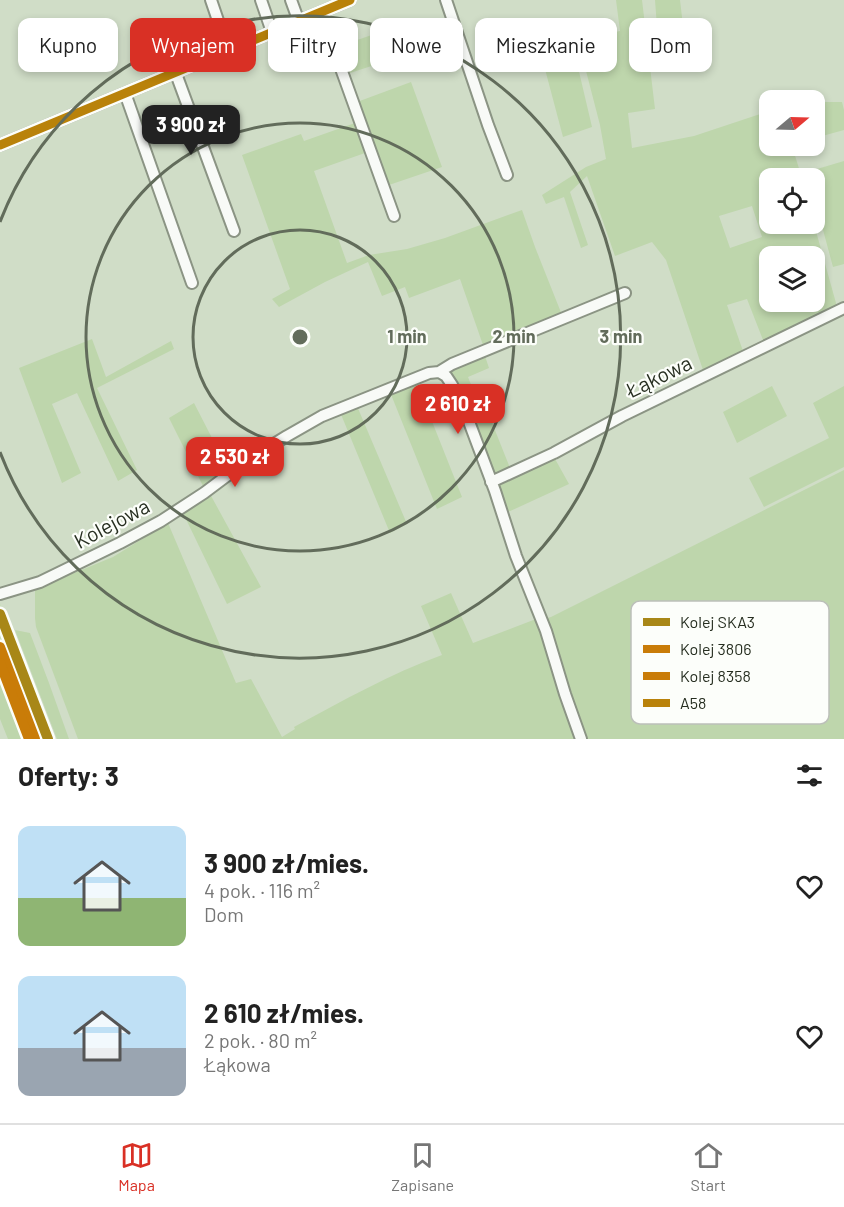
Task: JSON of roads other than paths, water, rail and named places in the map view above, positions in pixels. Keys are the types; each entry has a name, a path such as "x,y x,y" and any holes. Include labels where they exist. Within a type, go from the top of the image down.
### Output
{"street":[{"path":"211,0 217,18"},
{"path":"261,0 268,20"},
{"path":"291,0 298,18"},
{"path":"309,18 350,0"},
{"path":"446,0 507,175"},
{"path":"321,13 394,216"},
{"path":"0,145 173,72"},
{"path":"175,72 234,231"},
{"path":"125,93 192,283"},
{"name":"Kolejowa","path":"0,594 40,582 161,521 248,460 322,416 429,373 440,372 452,364 625,293"},
{"name":"Łąkowa","path":"492,482 555,453 622,416 844,308"},
{"path":"440,372 449,379 457,394 492,482 516,556 546,631 565,694 582,739"}],"rail line":[{"name":"SKA3","path":"0,614 48,739"},
{"name":"3806","path":"0,647 35,739"},
{"name":"8358","path":"0,663 29,739"}]}
